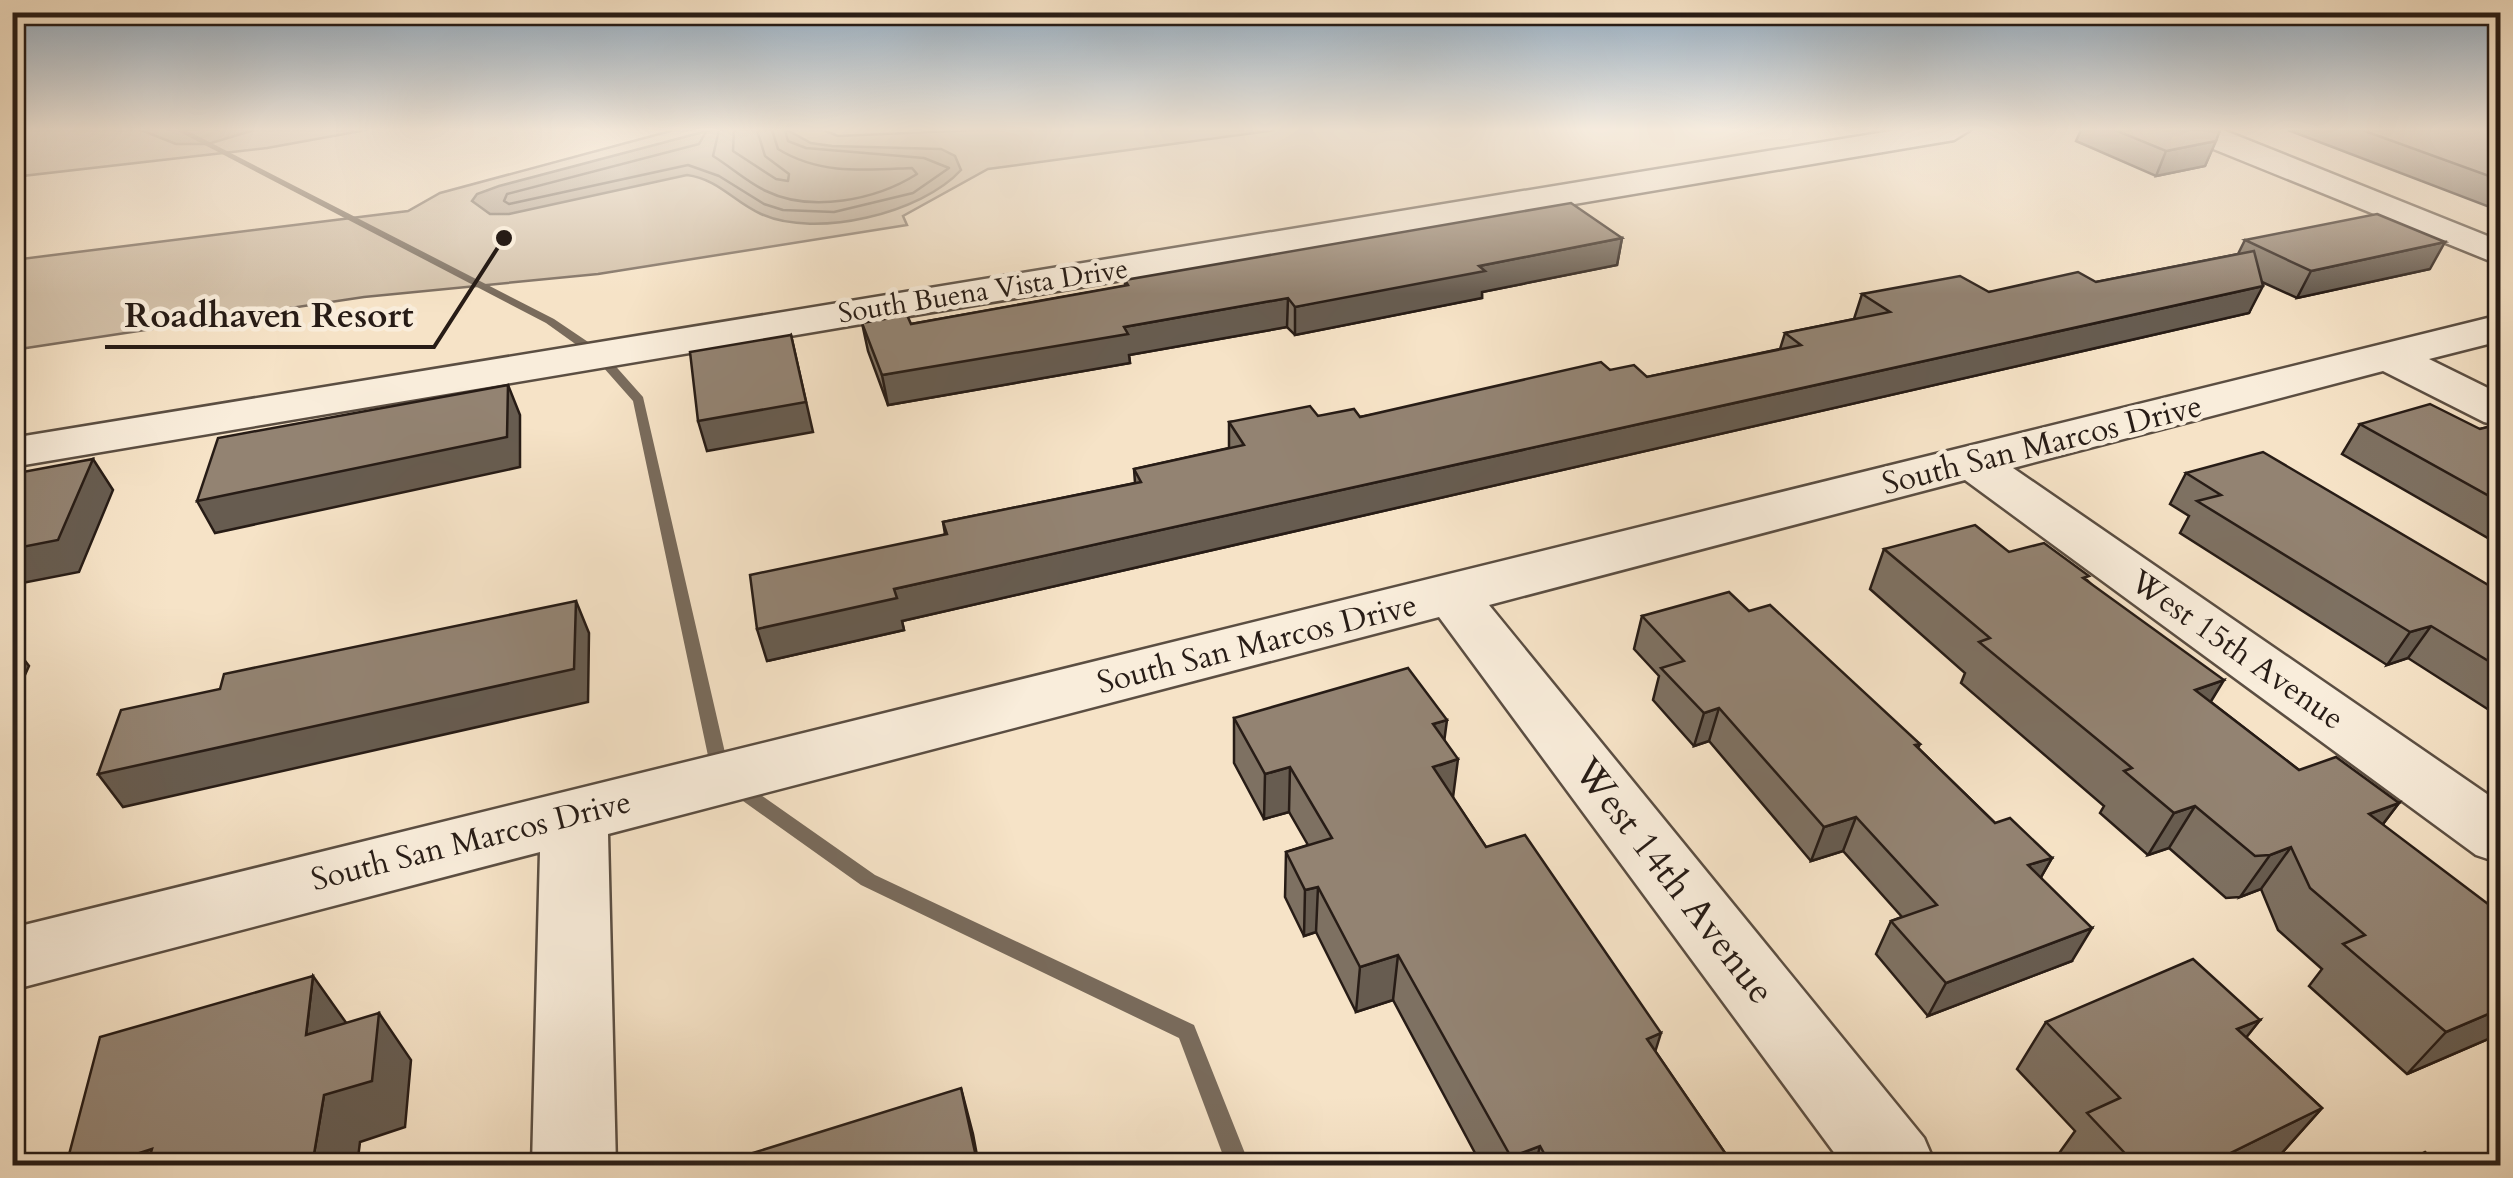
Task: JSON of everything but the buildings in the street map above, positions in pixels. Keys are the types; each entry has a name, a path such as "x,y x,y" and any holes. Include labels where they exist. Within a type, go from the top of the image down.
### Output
{"street":[{"name":"South Buena Vista Drive","path":"12,453 1623,185"},
{"path":"2330,185 2500,254"},
{"name":"South San Marcos Drive","path":"12,959 2500,328"},
{"path":"2387,356 2500,412"},
{"name":"West 15th Avenue","path":"1974,464 2500,837"},
{"name":"West 14th Avenue","path":"1452,596 1894,1166"},
{"path":"574,815 574,1166"}],"shaded area":[{"path":"470,185 959,185 903,216 907,225 598,274 364,297 13,350 13,260 408,211 440,193"}],"water":[{"path":"641,185 509,214 490,214 472,201 477,194 499,186"},
{"path":"943,185 921,199 867,218 810,224 761,214 717,186"}],"waterway":[{"path":"286,185 550,321 599,355 639,400 720,770"},
{"path":"735,786 868,880 1187,1032 1239,1166"}],"place":[{"name":"Roadhaven Resort","path":"504,238"}]}
